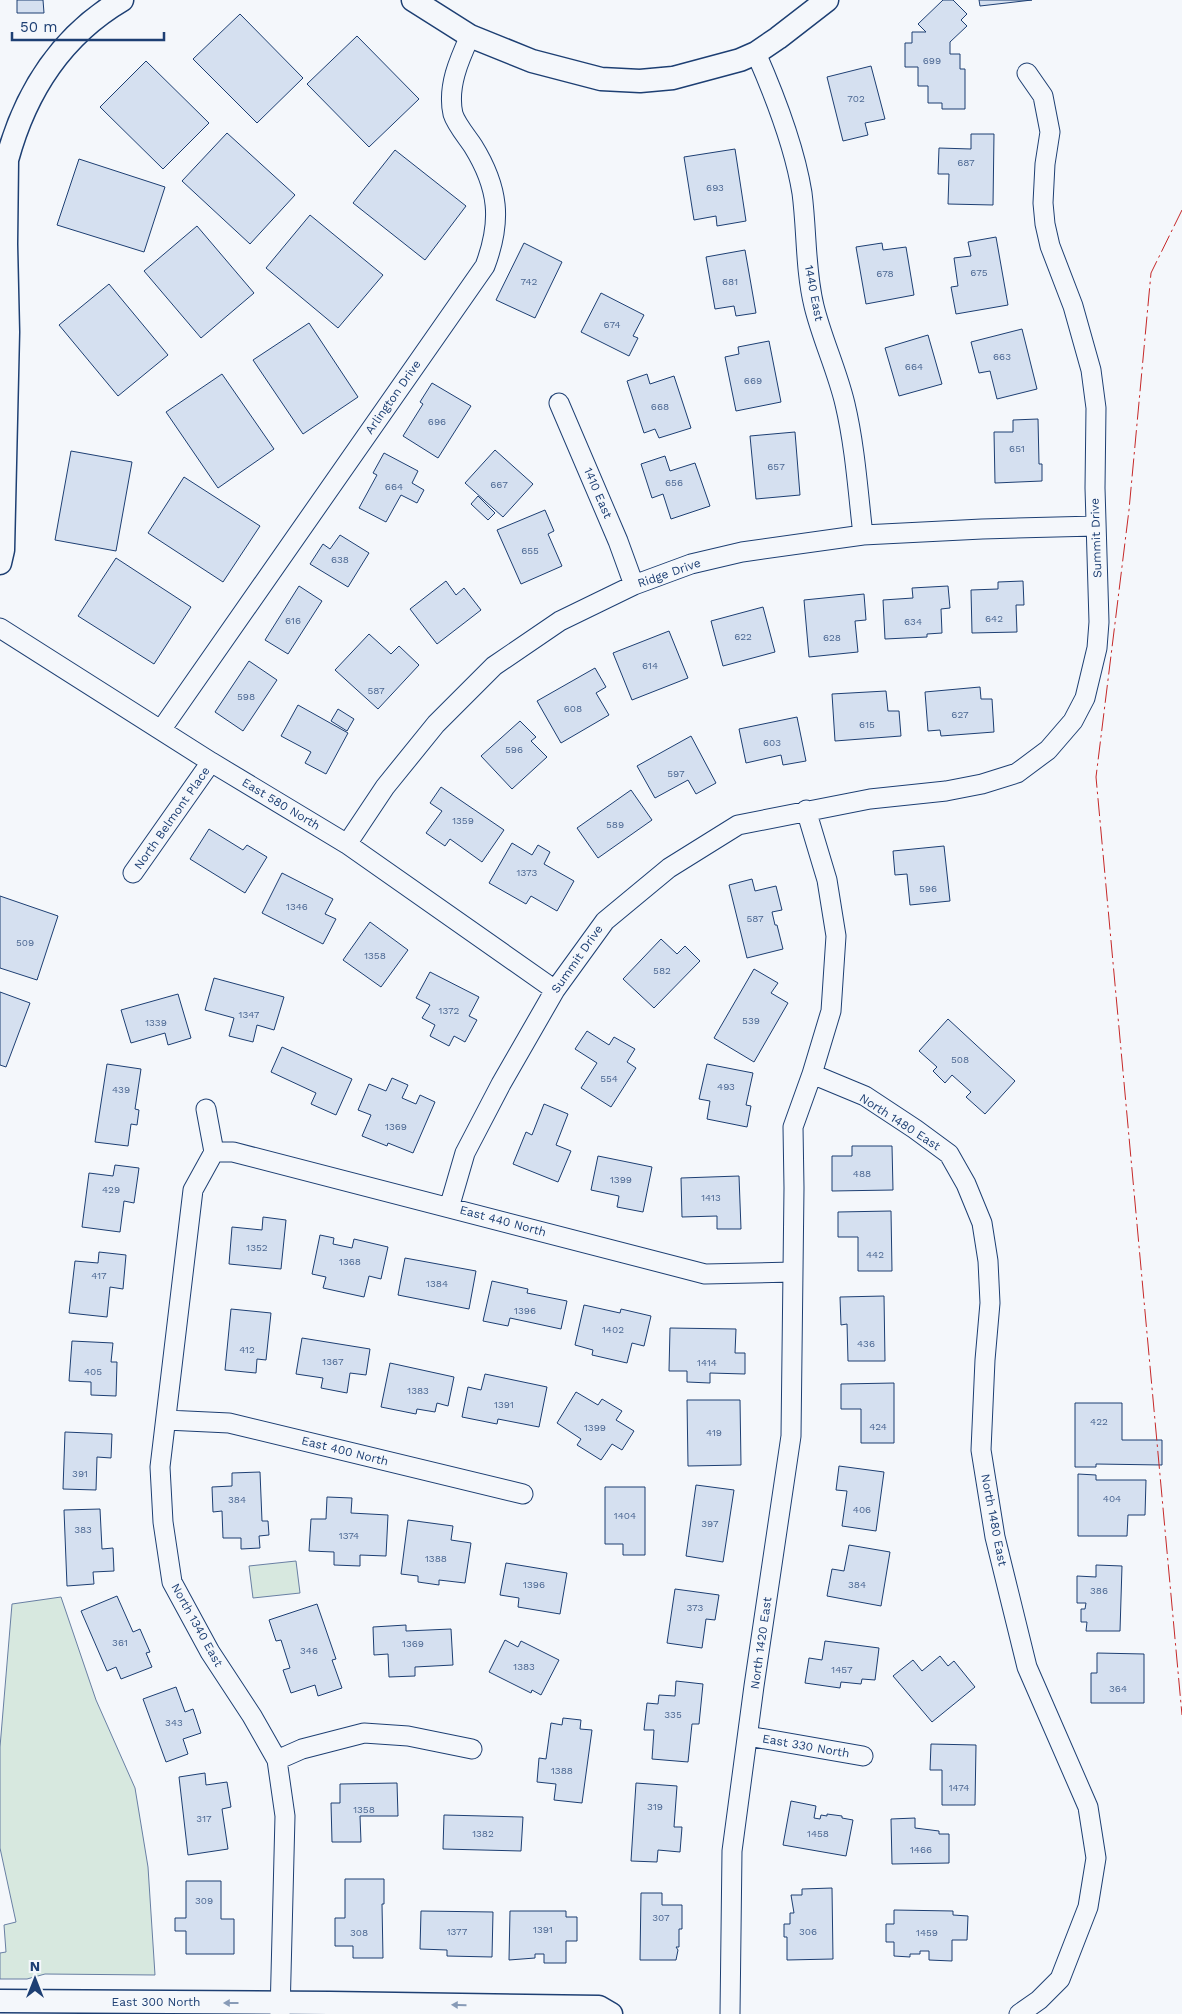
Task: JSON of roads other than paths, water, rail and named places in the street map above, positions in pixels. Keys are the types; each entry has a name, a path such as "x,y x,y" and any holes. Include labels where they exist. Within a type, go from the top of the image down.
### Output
{"street":[{"path":"0,563 3,550 7,389 8,125 47,68 71,40 119,0"},
{"path":"413,0 470,36 532,61 601,79 630,81 673,78 740,60 756,53 794,27 827,0"},
{"name":"Arlington Drive","path":"161,730 485,266 493,246 496,224 496,199 482,160 453,115 451,92 458,62 470,36"},
{"name":"1440 East","path":"756,53 770,85 798,172 814,305 845,405 854,455 862,535"},
{"name":"Summit Drive","path":"449,1208 465,1153 501,1084 555,990 604,921 669,868 738,824 870,799 946,791 982,784 1017,773 1048,750 1073,720 1085,698 1097,648 1099,622 1095,398 1091,370 1073,306 1050,246 1045,224 1043,203 1045,164 1050,132 1044,96 1027,73"},
{"name":"1410 East","path":"559,403 618,541 634,585"},
{"name":"Ridge Drive","path":"347,844 385,787 436,724 494,666 560,621 634,585 692,564 742,552 862,535 1096,526"},
{"name":"East 580 North","path":"0,628 211,762 347,844 555,990"},
{"name":"North Belmont Place","path":"133,873 211,762"},
{"path":"793,1272 793,1127 812,1074 831,1011 836,936 827,880 806,810"},
{"name":"North 1480 East","path":"812,1074 865,1096 949,1154 966,1184 982,1223 988,1261 990,1304 985,1360 981,1450 995,1537 1027,1667 1088,1807 1096,1858 1088,1907 1060,1979 1039,2000 1020,2014"},
{"path":"206,1109 214,1152"},
{"name":"East 440 North","path":"214,1152 233,1152 705,1274 793,1272"},
{"name":"North 1340 East","path":"214,1152 193,1190 160,1467 163,1522 172,1582 210,1652 278,1760 285,1816 280,2009"},
{"name":"North 1420 East","path":"730,2014 732,1851 791,1436 793,1272"},
{"name":"East 400 North","path":"166,1420 229,1423 523,1494"},
{"path":"278,1760 302,1749 364,1733 408,1736 472,1749"},
{"name":"East 330 North","path":"748,1736 863,1756"},
{"name":"East 300 North","path":"0,2001 280,2009 599,2007 611,2014"}]}
